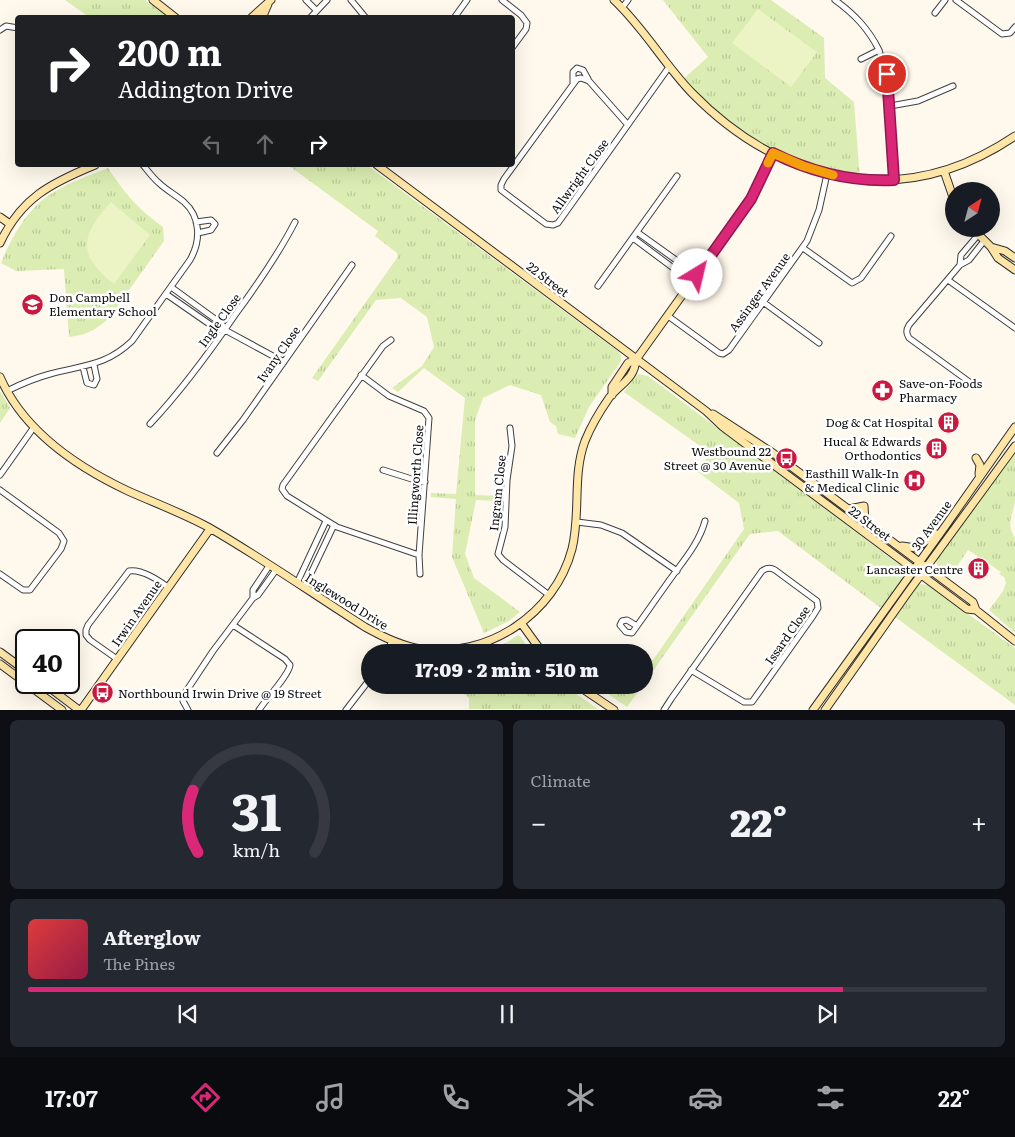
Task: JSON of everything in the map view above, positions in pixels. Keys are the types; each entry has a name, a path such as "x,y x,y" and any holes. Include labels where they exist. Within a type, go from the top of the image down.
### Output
{"street":[{"path":"152,0 172,15"},
{"path":"306,0 316,10"},
{"path":"312,15 327,0"},
{"path":"351,0 364,15"},
{"path":"456,15 466,0"},
{"path":"502,0 524,17 527,23 526,29 515,44"},
{"path":"614,0 669,67 717,115 756,144 803,166 827,174 866,180 894,180 944,172 986,154 1015,136"},
{"path":"622,8 628,0"},
{"path":"835,0 851,11 863,23 879,50 887,74 894,180"},
{"path":"935,13 944,0"},
{"path":"956,0 1002,34 1010,33 1015,27"},
{"path":"254,15 269,2"},
{"path":"263,15 269,2"},
{"path":"0,30 6,26 15,28"},
{"path":"861,59 879,50"},
{"name":"Allwright Close","path":"513,167 504,179 501,188 505,194 546,224 555,224 669,67"},
{"name":"Allwright Close","path":"515,164 573,83 573,72 577,68 583,70 588,80 628,125"},
{"path":"573,83 580,78 588,80"},
{"path":"890,106 918,101 953,86"},
{"name":"Inglewood Drive","path":"0,377 17,408 34,427 91,471 126,490 183,514 210,528 365,627 392,641 422,649 457,650 481,644 522,623 539,608 562,576 568,561 577,522 576,483 580,458 592,425 612,396 624,385 636,369 636,359 751,199 773,153"},
{"path":"0,243 10,224 30,200 59,180 86,167"},
{"path":"7,392 42,376 94,365 124,349 132,341 194,253 198,233 196,222 188,206 159,184 145,167"},
{"name":"22 Street","path":"380,167 706,411 723,427 913,570 967,609 976,610"},
{"path":"944,172 948,182"},
{"name":"Assinger Avenue","path":"668,316 714,350 723,354 728,350 803,248 814,225 827,174"},
{"path":"598,286 677,176"},
{"path":"0,217 10,224"},
{"path":"196,222 208,220 213,221 215,224 213,229 198,233"},
{"name":"Ingle Close","path":"150,424 182,388 225,330 277,256 295,222"},
{"path":"637,232 697,275"},
{"path":"803,248 852,283 861,278 891,236"},
{"path":"633,238 692,282"},
{"path":"960,265 961,255 971,238"},
{"path":"981,238 991,247 998,258 1015,270"},
{"path":"975,386 907,334 909,325 960,265 969,260 984,241"},
{"path":"991,247 1005,251 1015,258"},
{"name":"Ivany Close","path":"217,453 352,265"},
{"path":"948,280 1015,328"},
{"path":"171,287 222,324 225,330"},
{"path":"166,294 218,330 225,330 284,362"},
{"path":"763,302 819,343"},
{"path":"194,314 199,307"},
{"path":"391,340 382,346 282,489 287,496 334,525 419,555"},
{"path":"83,368 85,380 87,383 94,385 97,379 94,365"},
{"name":"Illingworth Close","path":"361,375 389,396 428,414 419,555 420,574"},
{"name":"22 Street","path":"706,411 722,418 773,453 919,561 972,602 976,610 1015,641"},
{"name":"30 Avenue","path":"813,710 1015,426"},
{"path":"0,475 34,427"},
{"name":"Ingram Close","path":"510,428 512,446 507,480 505,526 498,554 503,560 549,594"},
{"name":"30 Avenue","path":"825,710 920,575 1015,446"},
{"path":"978,478 980,465 976,458 983,459 996,453"},
{"path":"382,470 425,482"},
{"path":"0,490 59,533 64,541 63,546 30,590 23,590 0,574"},
{"path":"849,509 864,506 865,521"},
{"path":"297,583 326,520"},
{"path":"637,626 696,543 705,521"},
{"path":"577,522 601,525 622,532 677,571"},
{"path":"304,588 334,525"},
{"name":"Irwin Avenue","path":"80,710 210,528"},
{"path":"894,543 909,549 916,548 944,528"},
{"path":"188,710 183,704 184,696 210,656 253,598 253,590 272,568"},
{"name":"Issard Close","path":"664,710 692,670 765,569 771,568 775,570 817,601 818,608 813,616 752,702 744,702 692,670"},
{"path":"117,659 88,638 86,630 88,625 129,571 138,571 168,587"},
{"path":"522,623 536,644"},
{"path":"233,625 285,659 290,665 287,674 259,710"},
{"path":"0,652 15,663"},
{"path":"0,664 62,710"},
{"path":"346,710 361,691"},
{"path":"58,694 80,710"},
{"path":"590,694 614,710"}],"green space":[{"path":"65,0 145,0 166,15 86,15"},
{"path":"663,0 771,0 824,38 825,78 854,102 860,179 803,166 741,133 681,81 708,57"},
{"path":"758,9 817,52 791,87 732,43"},
{"path":"291,167 370,167 619,352 621,356 621,361 589,407 575,438 558,434 556,426 550,422 541,395 510,385 483,398 475,420 475,495 502,496 502,501 476,500 465,554 474,578 520,612 509,621 484,633 452,557 456,499 431,497 431,493 456,494 465,398 424,368 398,392 392,388 422,366 434,347 427,317 401,298 376,300 318,381 312,378 397,258 397,253 375,236 378,231"},
{"path":"108,168 132,200 163,227 164,241 109,318 100,326 90,331 69,337 64,269 16,271 1,263 22,223 45,198 60,188"},
{"path":"111,202 150,235 114,284 93,263 88,254 87,244 93,225"},
{"path":"639,374 648,376 901,566 903,578 881,608 778,531 750,534 653,671 653,660 744,529 739,503 698,472 710,453 624,392 635,376"},
{"path":"0,391 10,408 0,423"},
{"path":"1015,451 1015,500 1010,523 1015,538 1015,633 989,610 1003,591 1006,583 1004,577 999,574 1001,572 968,550 949,578 942,572 936,559"},
{"path":"920,584 928,585 1015,648 1015,705 895,617"},
{"path":"518,635 526,644 503,644"},
{"path":"464,694 576,694 598,709 469,709 469,698"},
{"path":"608,694 636,694 627,707"}],"slow traffic":[{"path":"768,163 773,153 822,173 833,175"}],"place":[{"name":"Don Campbell Elementary School","path":"33,304"},
{"name":"Save-on-Foods Pharmacy","path":"883,390"},
{"name":"Dog & Cat Hospital","path":"949,422"},
{"name":"Hucal & Edwards Orthodontics","path":"937,448"},
{"name":"Westbound 22 Street @ 30 Avenue","path":"787,458"},
{"name":"Easthill Walk-In & Medical Clinic","path":"915,480"},
{"name":"Lancaster Centre","path":"979,569"},
{"name":"Northbound Irwin Drive @ 19 Street","path":"102,693"}],"route":[{"path":"697,275 751,199 773,153 822,173 866,180 894,180 887,74"}]}
